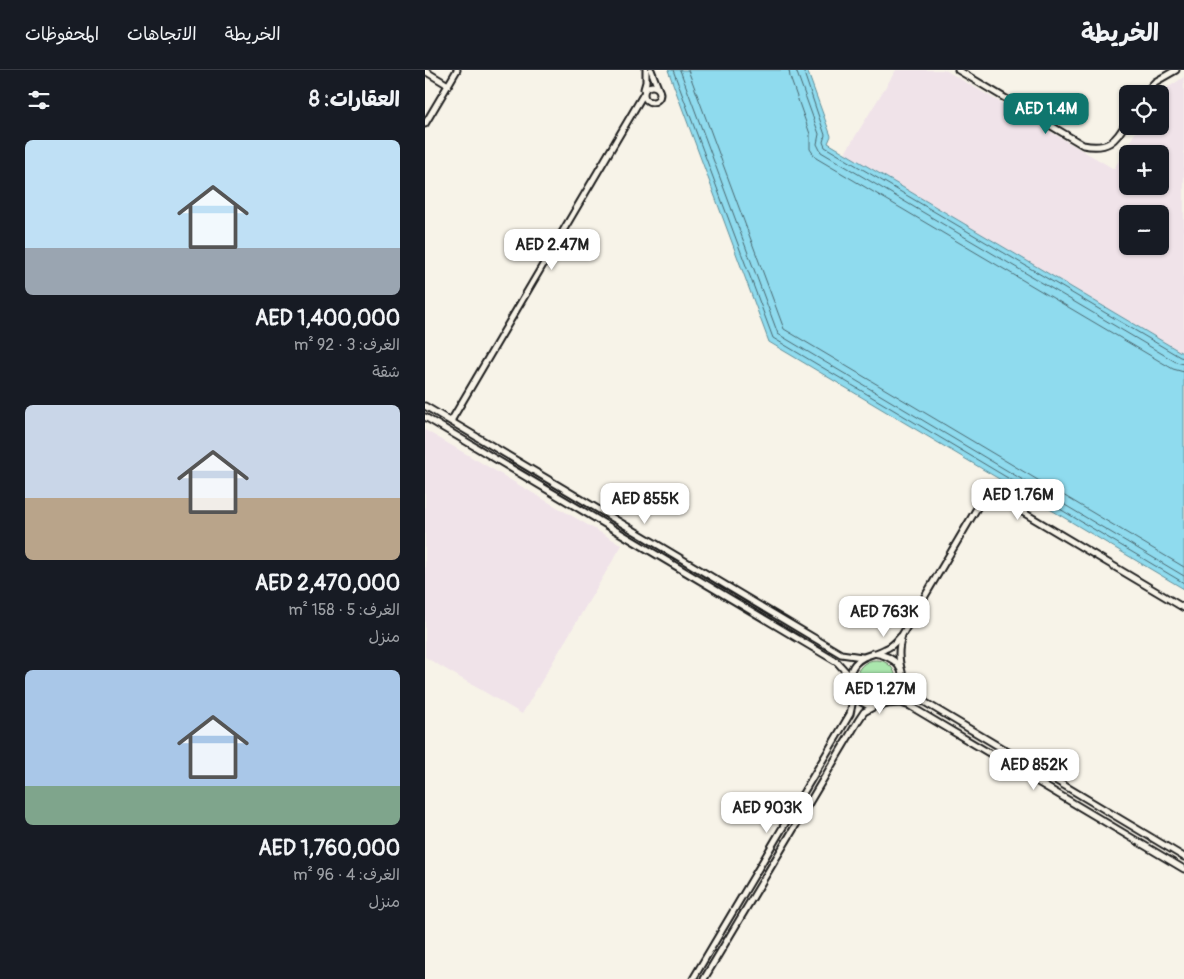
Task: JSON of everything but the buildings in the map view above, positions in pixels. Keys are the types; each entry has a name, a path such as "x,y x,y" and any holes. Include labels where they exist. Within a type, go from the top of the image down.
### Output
{"street":[{"path":"425,124 457,70"},
{"path":"646,70 646,82 643,93 646,100 651,102"},
{"path":"635,110 642,104 659,99 659,90 651,70"},
{"path":"958,70 1083,145 1103,146 1112,142 1120,135"},
{"path":"964,70 1084,142 1102,143 1110,139 1119,129"},
{"path":"1147,85 1169,70"},
{"path":"1152,85 1176,70"},
{"path":"425,71 448,85"},
{"path":"451,421 635,110 643,93 647,87 653,86 659,90"},
{"path":"425,406 841,654 862,657 884,650 903,635"},
{"path":"425,417 837,662 847,672 853,700 850,714 693,979"},
{"path":"885,704 893,701 899,694 903,682 898,651 903,635 980,503 991,496 999,498 1184,608"},
{"path":"873,653 885,654 895,661 902,672"},
{"path":"850,682 850,675 854,665 862,657"},
{"path":"903,682 910,693 916,698 1184,857"},
{"path":"852,690 857,698 865,704 875,706"},
{"path":"705,979 858,721 864,712 875,706 901,703 910,706 1184,869"}],"shaded area":[{"path":"896,70 945,70 1114,169 1119,160 1119,195 1169,195 1169,145 1128,145 1134,135 1169,135 1169,87 1184,77 1184,354 845,153"},
{"path":"425,430 622,545 522,714 425,657"}],"green space":[{"path":"876,660 890,666 896,680 890,694 876,700 862,694 856,680 862,666"}],"water":[{"path":"668,70 807,70 831,136 828,143 1184,354 1184,589 769,342"}]}
